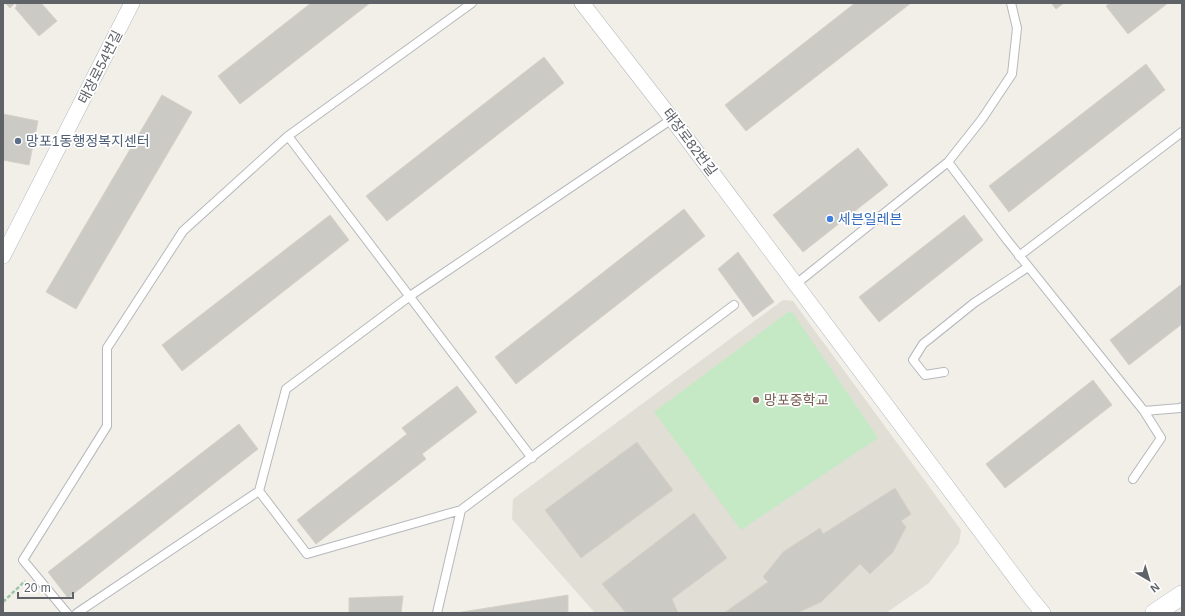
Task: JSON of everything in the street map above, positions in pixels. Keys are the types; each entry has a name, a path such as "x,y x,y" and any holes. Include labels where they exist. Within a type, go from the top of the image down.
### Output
{"street":[{"name":"태장로54번길","path":"3,256 132,3"},
{"name":"태장로82번길","path":"582,3 672,118 1043,613"},
{"path":"1155,613 1182,595"}],"lane":[{"path":"67,613 23,560 107,426 107,348 183,231 288,136 472,3"},
{"path":"796,284 948,162 982,119 1012,74 1017,28 1011,3"},
{"path":"77,613 259,491 286,389 410,296 672,118"},
{"path":"1019,256 1182,132"},
{"path":"288,136 532,458"},
{"path":"948,162 1019,256 1144,411 1161,438 1134,479"},
{"path":"944,372 925,375 913,360 923,344 974,303 1028,267"},
{"path":"259,491 307,554 461,510 734,305"},
{"path":"1144,411 1182,407"},
{"path":"437,613 461,510"}],"path":[{"path":"3,602 34,573"}],"shaded area":[{"name":"망포중학교","path":"783,300 793,301 961,530 959,543 929,583 886,613 595,613 512,519 513,499"}],"green space":[{"path":"788,312 793,313 878,438 741,530 654,412"}],"building":[{"path":"5,3 15,3 10,8"},
{"path":"15,3 41,3 57,21 39,36 15,8 17,6"},
{"path":"311,3 370,3 240,104 218,76"},
{"path":"855,3 911,3 746,131 725,105"},
{"path":"1051,3 1064,3 1056,9"},
{"path":"1110,3 1168,3 1128,34 1106,6"},
{"path":"544,57 564,83 387,221 366,196"},
{"path":"1146,64 1165,90 1009,212 989,186"},
{"path":"162,95 192,112 76,309 46,292"},
{"name":"망포1동행정복지센터","path":"3,114 38,121 29,165 3,160"},
{"path":"858,148 888,185 803,252 773,215"},
{"path":"684,209 705,236 516,384 495,357"},
{"path":"330,215 349,240 182,371 162,345"},
{"path":"964,215 983,240 879,322 859,297"},
{"path":"738,252 774,302 753,317 718,269"},
{"path":"1182,284 1182,324 1129,365 1110,340"},
{"path":"1093,380 1112,405 1005,488 986,464"},
{"path":"457,386 477,412 422,454 426,459 316,544 297,520 407,434 402,428"},
{"path":"239,424 258,449 68,598 48,572"},
{"path":"637,442 673,490 581,558 545,510"},
{"path":"895,488 911,514 901,521 906,527 893,552 870,574 860,564 821,602 797,613 724,613 768,582 763,577 783,552 820,528 823,534"},
{"path":"694,513 727,558 672,599 678,613 626,613 602,584"},
{"path":"568,595 568,613 456,613"},
{"path":"403,596 401,613 349,613 349,598"}],"place":[{"name":"망포1동행정복지센터","path":"18,141"},
{"name":"세븐일레븐","path":"830,219"},
{"name":"망포중학교","path":"756,400"}]}
